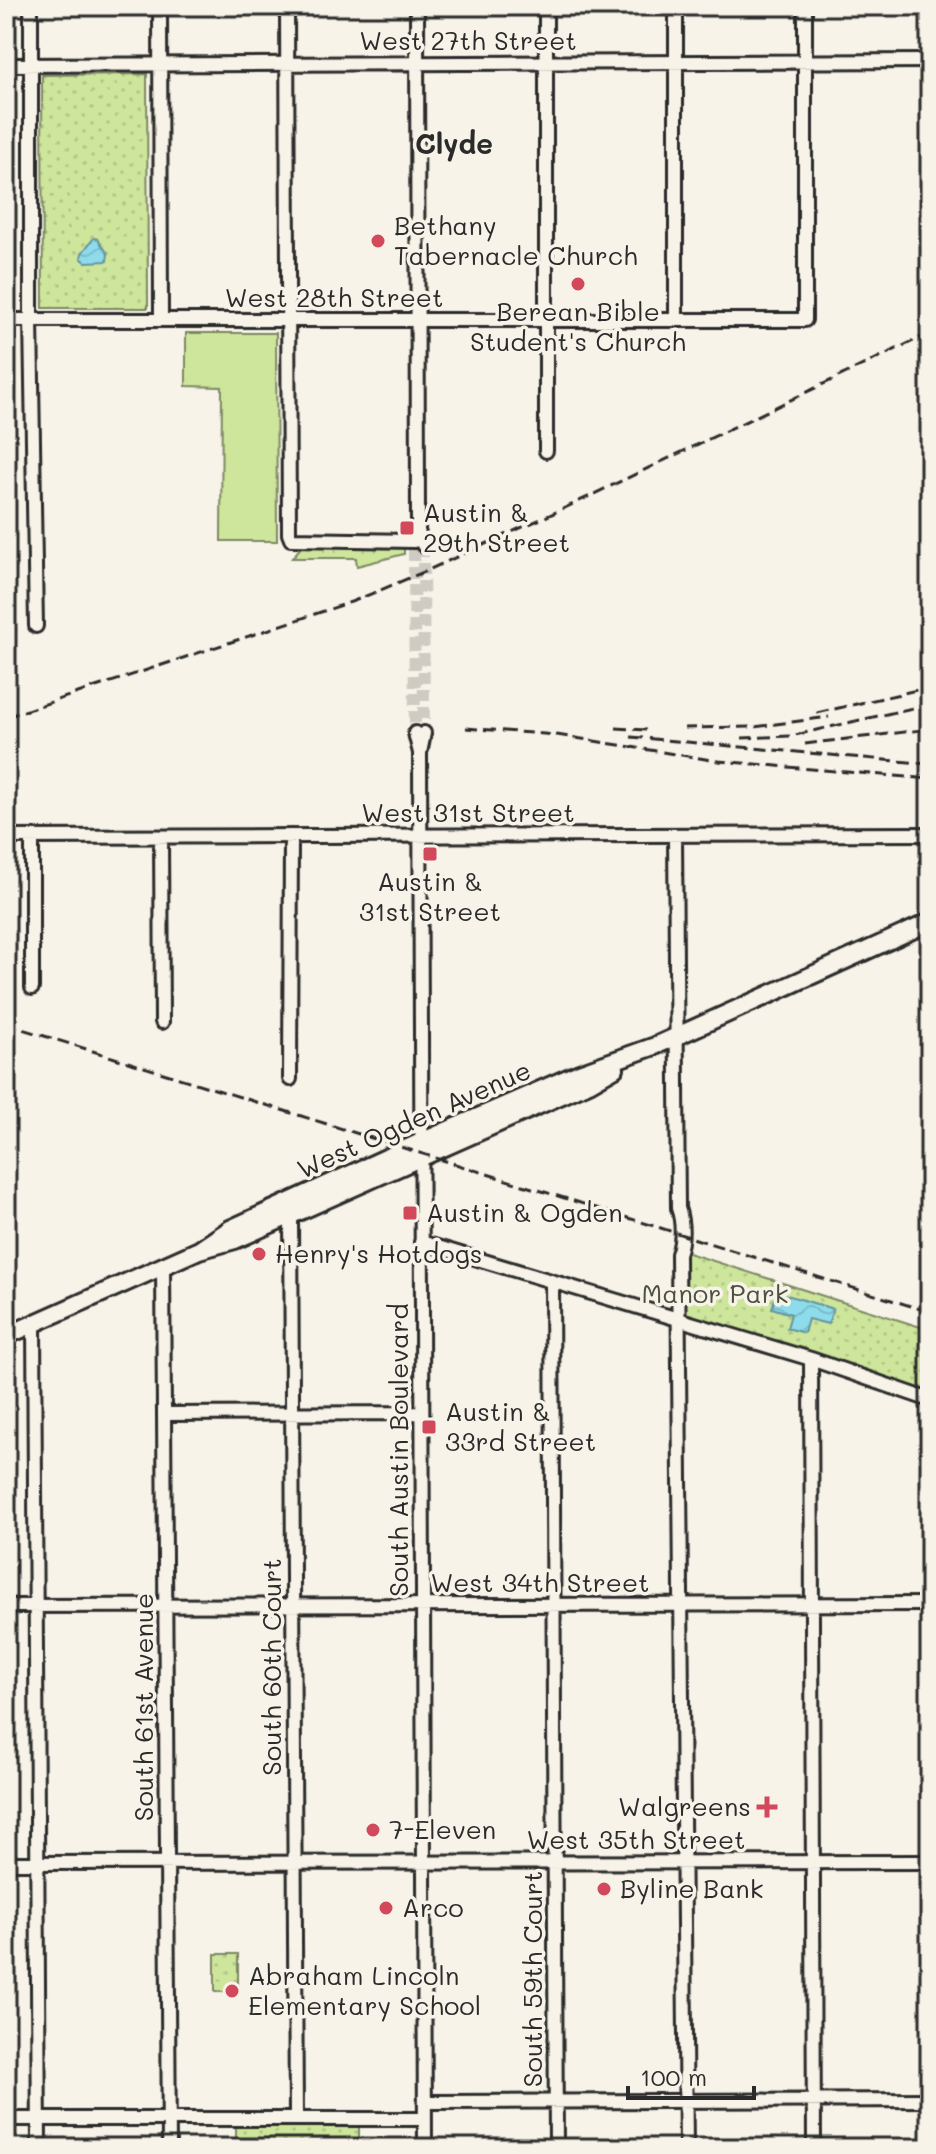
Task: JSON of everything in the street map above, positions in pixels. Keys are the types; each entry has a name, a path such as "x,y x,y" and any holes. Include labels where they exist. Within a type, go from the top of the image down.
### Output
{"main road":[{"name":"West Ogden Avenue","path":"199,1250 230,1229 589,1083 655,1046 930,922"},
{"name":"West Ogden Avenue","path":"6,1336 199,1250 232,1241 291,1216 421,1150"}],"street":[{"path":"31,6 31,320 36,626"},
{"path":"160,6 161,320"},
{"path":"287,6 289,534 291,539 417,541 417,6"},
{"path":"546,6 546,451"},
{"path":"676,6 676,320"},
{"path":"805,6 805,61"},
{"name":"West 28th Street","path":"6,320 805,320 805,61"},
{"name":"West 27th Street","path":"6,65 930,61"},
{"name":"South Austin Boulevard","path":"419,733 425,2148"},
{"name":"West 31st Street","path":"6,837 930,834"},
{"path":"290,1079 291,836"},
{"path":"675,836 678,1208 674,1216 674,1244 678,1254 679,1320 686,2148"},
{"path":"32,837 32,988"},
{"path":"161,837 162,1022"},
{"name":"South 60th Court","path":"291,1216 296,2119"},
{"path":"421,1242 811,1359 930,1400"},
{"name":"South 61st Avenue","path":"163,1266 169,2148"},
{"name":"South 59th Court","path":"552,1282 556,2148"},
{"path":"34,1323 39,2148"},
{"path":"811,1359 814,2148"},
{"path":"164,1414 421,1413"},
{"name":"West 34th Street","path":"6,1606 930,1604"},
{"name":"West 35th Street","path":"6,1863 930,1862"},
{"path":"425,2102 930,2100"},
{"path":"6,2119 425,2119"}],"green space":[{"path":"147,74 148,308 43,308 42,75"},
{"path":"186,333 276,333 277,541 221,541 222,387 186,386"},
{"path":"302,546 404,547 404,554 357,566 356,558 292,558"},
{"name":"Manor Park","path":"682,1251 930,1330 930,1396 683,1317"},
{"path":"215,1954 238,1954 238,1992 215,1992"},
{"path":"236,2125 359,2125 359,2148 236,2148"}],"water":[{"path":"94,238 108,254 107,261 86,262 81,258"},
{"path":"777,1292 833,1309 828,1324 808,1319 804,1333 787,1328 791,1314 772,1308"}],"tunnel":[{"path":"423,545 424,733"},
{"path":"414,549 415,733"}],"railway":[{"path":"6,717 354,601 567,507 930,333"},
{"path":"817,713 930,687"},
{"path":"742,738 791,736 930,704"},
{"path":"684,728 754,727 829,717"},
{"path":"466,728 557,735 718,761 930,779"},
{"path":"616,728 646,730"},
{"path":"805,744 930,729"},
{"path":"631,737 930,764"},
{"path":"6,1024 930,1312"}],"place":[{"name":"Bethany Tabernacle Church","path":"378,241"},
{"name":"Berean Bible Student's Church","path":"578,284"},
{"name":"Austin & 29th Street","path":"407,528"},
{"name":"Austin & 31st Street","path":"430,854"},
{"name":"Austin & Ogden","path":"410,1213"},
{"name":"Henry's Hotdogs","path":"259,1254"},
{"name":"Austin & 33rd Street","path":"429,1427"},
{"name":"Walgreens","path":"767,1807"},
{"name":"7-Eleven","path":"373,1830"},
{"name":"Byline Bank","path":"604,1889"},
{"name":"Arco","path":"386,1908"},
{"name":"Abraham Lincoln Elementary School","path":"232,1991"}],"district":[{"name":"Clyde","path":"454,144"}]}
